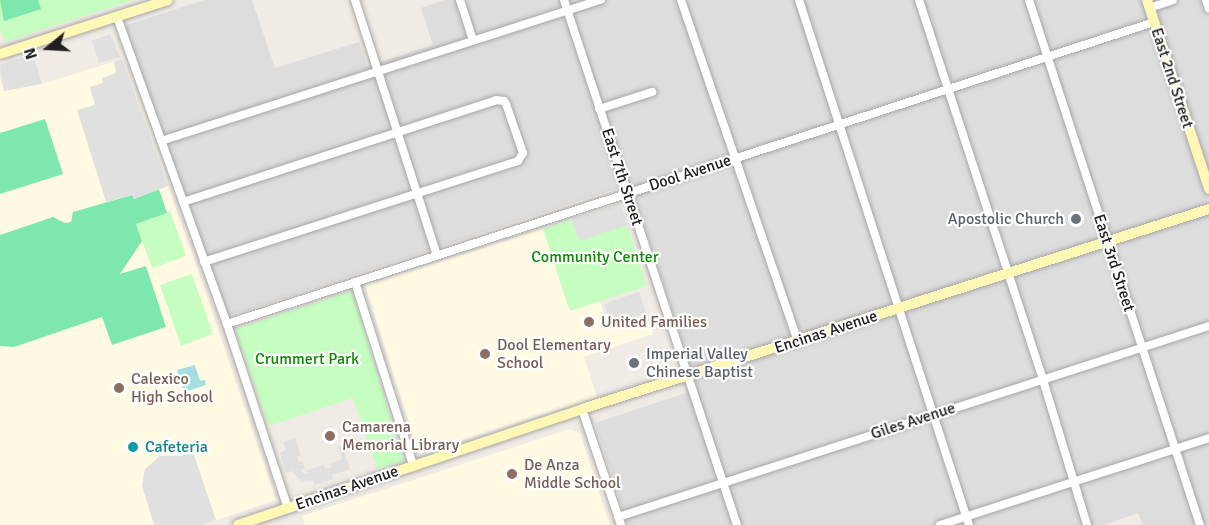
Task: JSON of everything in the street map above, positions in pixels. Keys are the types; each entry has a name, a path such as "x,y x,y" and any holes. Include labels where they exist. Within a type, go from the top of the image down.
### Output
{"street":[{"path":"0,54 168,0"},
{"path":"355,0 437,255"},
{"path":"460,0 473,40"},
{"name":"East 7th Street","path":"564,0 737,525"},
{"path":"161,141 601,0"},
{"path":"681,0 798,342"},
{"path":"799,0 968,521"},
{"path":"919,0 1043,380 1087,525"},
{"name":"East 3rd Street","path":"1029,0 1200,525"},
{"path":"1148,4 1173,0"},
{"path":"1206,0 1209,9"},
{"name":"East 2nd Street","path":"1148,4 1204,158 1209,189"},
{"path":"117,17 226,324 288,508"},
{"name":"Dool Avenue","path":"226,324 1154,22"},
{"path":"599,109 652,92"},
{"path":"183,202 501,100 506,104 523,153 518,161 204,262"},
{"name":"Encinas Avenue","path":"238,525 265,521 288,508 582,409 798,342 1209,209"},
{"path":"355,282 413,465"},
{"name":"Giles Avenue","path":"619,521 723,483 1209,326"},
{"path":"582,409 619,521"},
{"path":"940,525 968,521 1075,482 1209,438"}],"shaded area":[{"path":"204,0 252,0 275,68 359,42 367,66 433,45 421,8 444,0 1209,0 1209,525 1143,525 1138,513 1103,525 628,525 595,423 698,389 631,184 228,316 126,29 127,25"},
{"path":"110,34 120,57 99,63 92,41"},
{"path":"33,54 42,84 4,91 0,65"},
{"name":"Calexico High School","path":"122,59 200,276 276,500 202,525 0,525 0,79 4,90 42,84"},
{"path":"122,59 168,186 134,199 132,195 106,202 77,110 95,105 90,87 103,83 102,78 116,73 114,62"},
{"path":"620,204 628,225 579,241 572,219"},
{"name":"Dool Elementary School","path":"543,229 569,309 599,299 609,329 647,316 653,334 584,357 597,397 419,454 365,285"},
{"path":"639,292 646,313 611,325 604,304"},
{"name":"De Anza Middle School","path":"570,429 580,433 610,525 305,525 302,516"},
{"path":"295,438 301,455 297,456 299,462 302,461 305,468 300,470 305,474 308,474 307,470 324,465 325,469 332,467 331,463 342,459 338,446 346,443 348,451 344,452 350,469 332,475 333,479 315,485 313,480 302,481 293,471 286,473 280,453 286,450 283,442"},
{"path":"193,452 216,520 202,525 154,525 142,486 145,469 160,456 181,456"}],"green space":[{"path":"0,0 133,0 5,42 0,29"},
{"path":"0,0 38,0 41,9 4,21"},
{"path":"45,119 63,174 0,194 0,133"},
{"path":"159,189 167,213 136,224 142,241 120,274 146,266 166,327 112,345 102,317 14,347 0,346 0,235 53,217 65,223 71,222 73,212 132,195 134,199"},
{"name":"Community Center","path":"620,204 647,286 570,311 543,229"},
{"path":"170,211 186,256 152,268 136,224"},
{"path":"192,274 213,334 181,346 160,285"},
{"name":"Crummert Park","path":"352,291 404,461 377,469 353,398 269,426 235,329"}],"water":[{"path":"195,365 200,381 205,380 206,385 184,392 177,370"}],"place":[{"name":"Apostolic Church","path":"1076,219"},
{"name":"United Families","path":"589,322"},
{"name":"Dool Elementary School","path":"485,354"},
{"name":"Imperial Valley Chinese Baptist","path":"634,363"},
{"name":"Calexico High School","path":"119,388"},
{"name":"Camarena Memorial Library","path":"330,436"},
{"name":"Cafeteria","path":"133,447"},
{"name":"De Anza Middle School","path":"512,474"}]}
